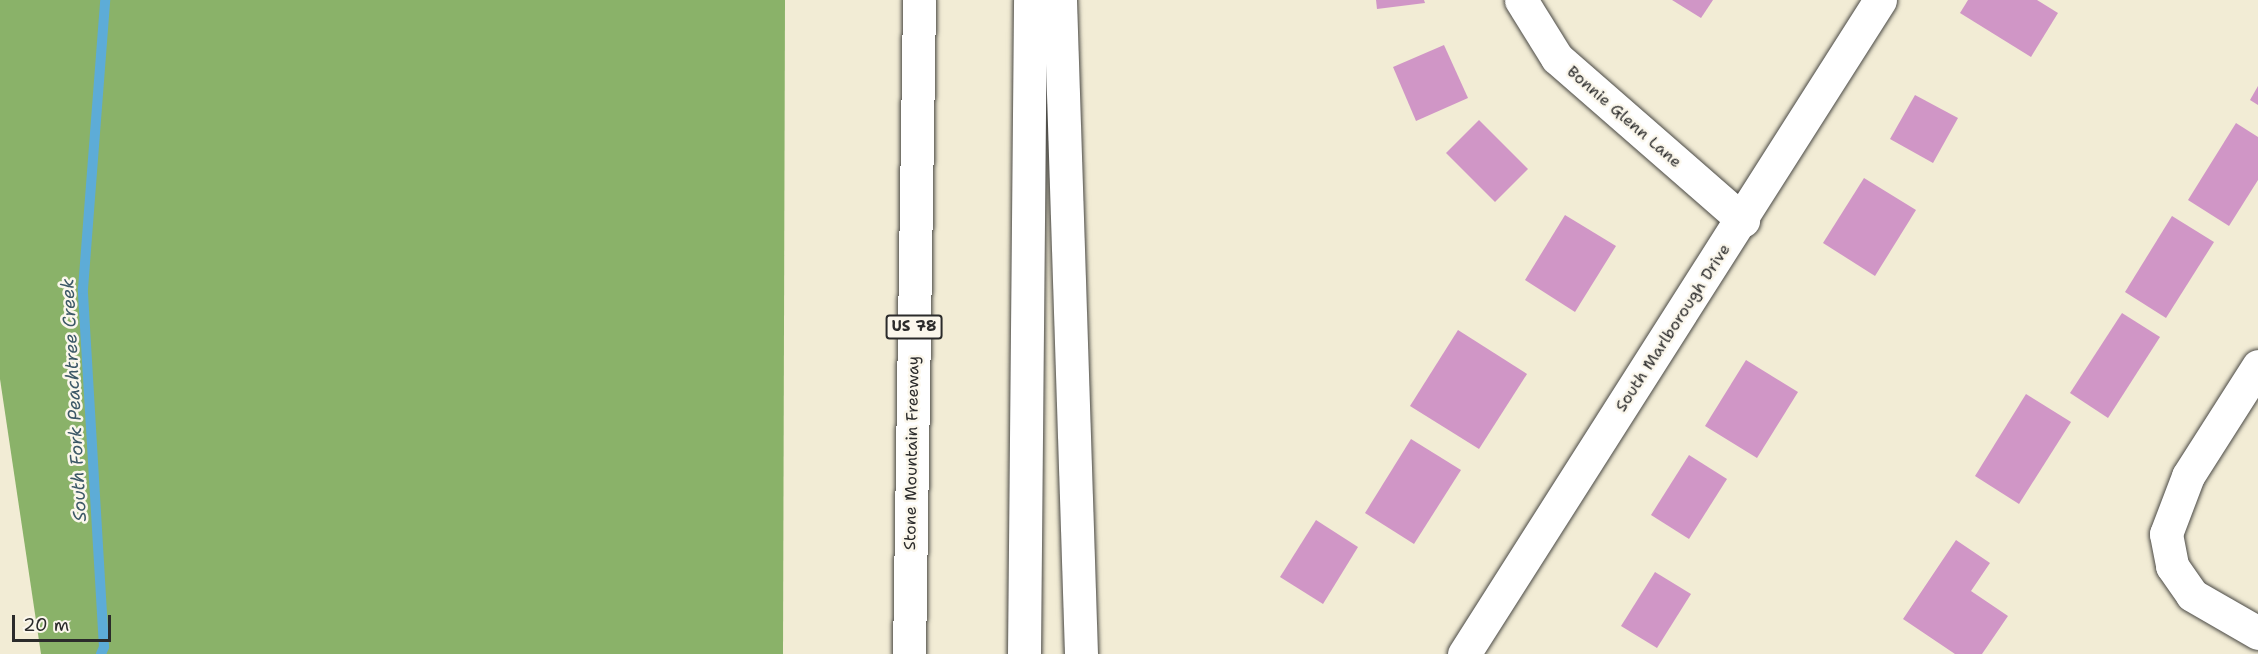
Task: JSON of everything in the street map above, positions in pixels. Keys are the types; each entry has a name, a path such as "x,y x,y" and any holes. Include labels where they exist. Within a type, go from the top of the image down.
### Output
{"main road":[{"name":"Stone Mountain Freeway","path":"909,654 919,0"},
{"path":"1023,654 1030,0"},
{"path":"1060,0 1081,654"},
{"name":"Bonnie Glenn Lane","path":"1521,0 1557,58 1743,220"},
{"name":"South Marlborough Drive","path":"1464,654 1743,220 1880,0"},
{"path":"2258,366 2188,476 2166,534 2172,566 2192,595 2258,633"}],"green space":[{"path":"0,0 785,0 783,654 41,654 0,379"}],"building":[{"path":"1376,0 1424,0 1425,3 1377,9"},
{"path":"1672,0 1713,0 1701,18"},
{"path":"1968,0 2037,0 2058,13 2031,57 1960,13"},
{"path":"1444,45 1468,98 1416,121 1393,67"},
{"path":"2258,86 2258,105 2250,100"},
{"path":"1915,95 1958,118 1933,163 1890,139"},
{"path":"1479,120 1528,169 1495,202 1446,153"},
{"path":"2236,123 2258,137 2258,180 2229,226 2188,200"},
{"path":"1864,178 1916,210 1875,276 1823,243"},
{"path":"1565,215 1616,246 1575,312 1525,280"},
{"path":"2172,216 2214,242 2166,318 2125,292"},
{"path":"2122,313 2160,337 2108,418 2070,393"},
{"path":"1458,330 1527,374 1479,449 1410,406"},
{"path":"1746,360 1798,392 1757,458 1705,426"},
{"path":"2026,394 2071,422 2019,504 1975,476"},
{"path":"1411,439 1461,470 1414,544 1365,513"},
{"path":"1689,455 1727,479 1689,539 1651,515"},
{"path":"1316,520 1358,547 1323,604 1280,577"},
{"path":"1956,540 1990,563 1971,591 2008,616 1982,654 1955,654 1903,619"},
{"path":"1655,572 1691,594 1657,648 1621,626"}],"waterway":[{"name":"South Fork Peachtree Creek","path":"101,654 104,647 83,289 105,0"}]}
